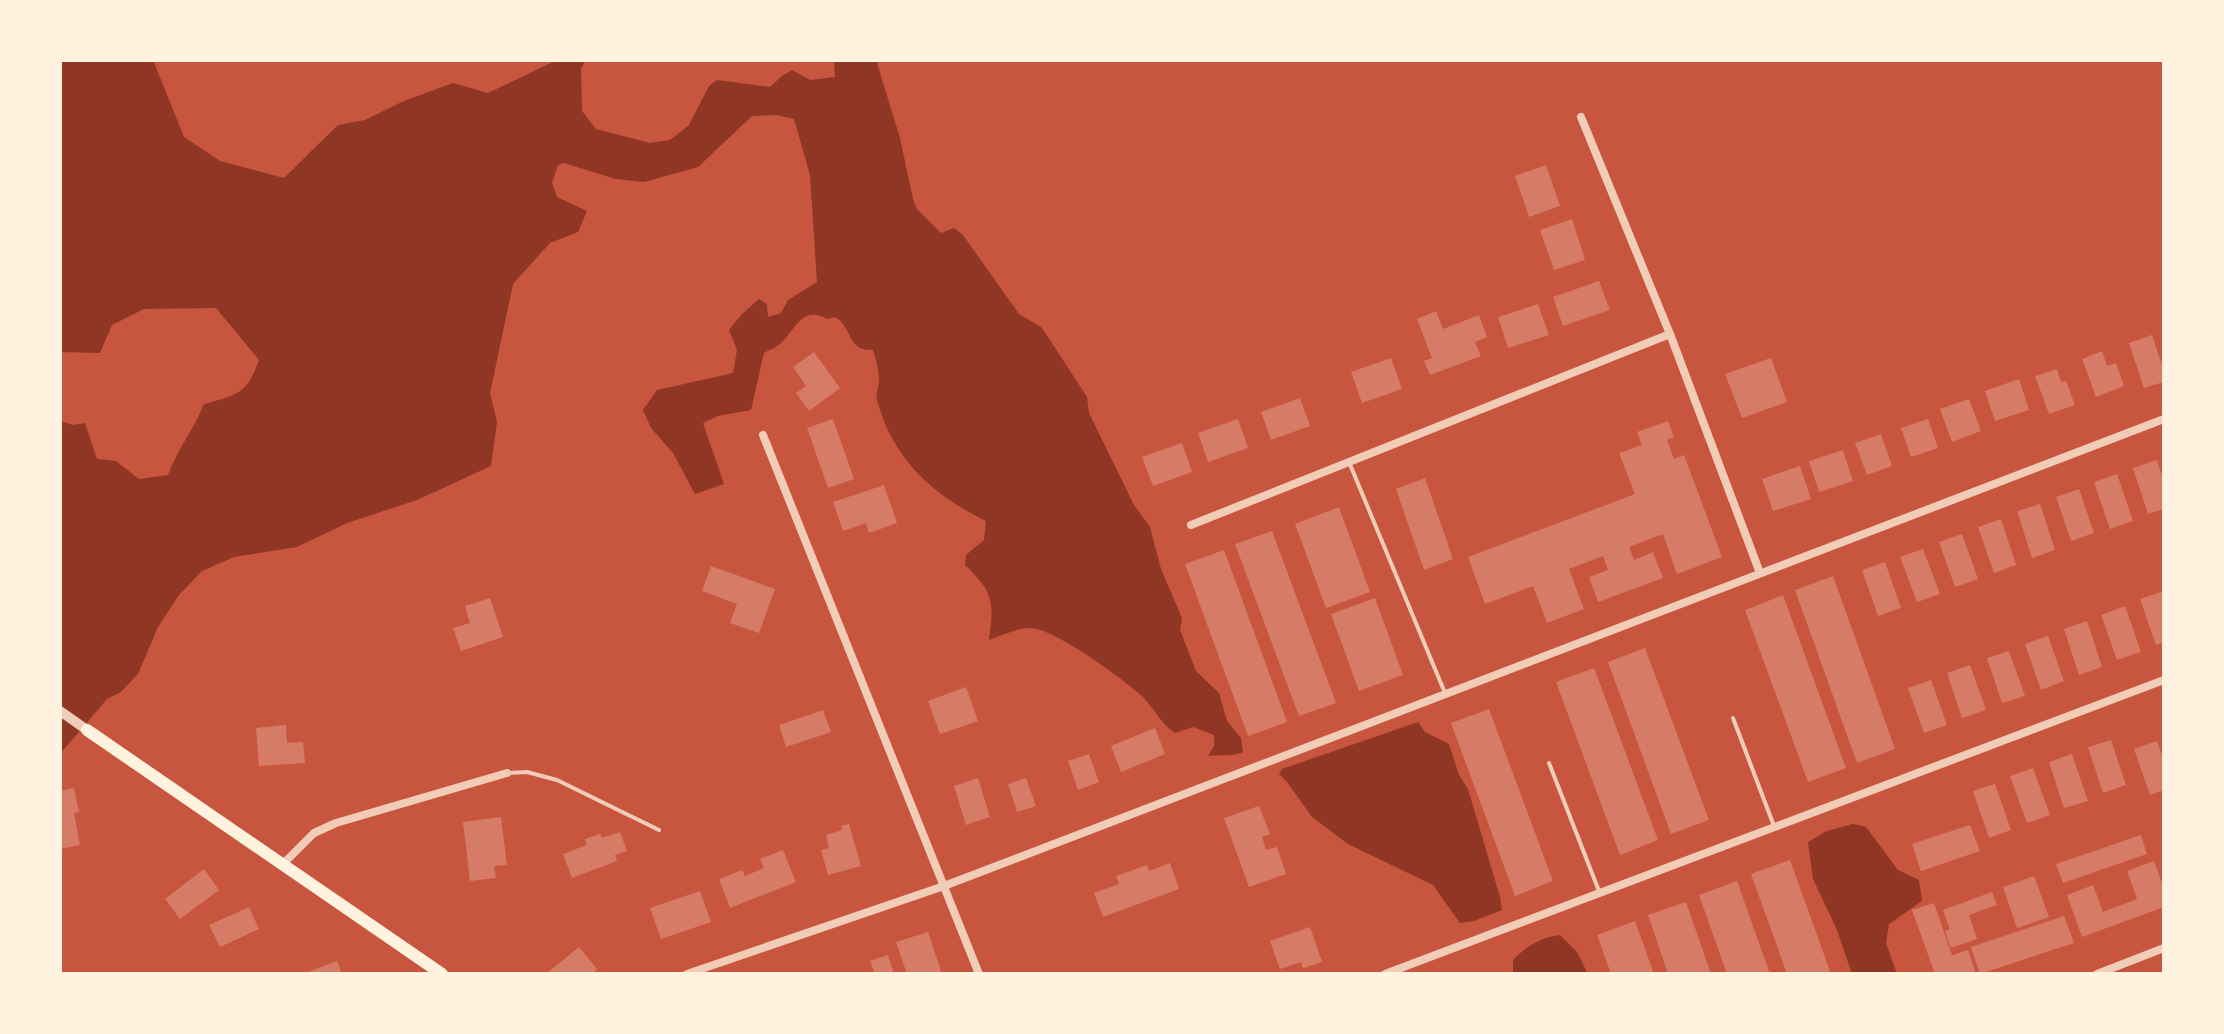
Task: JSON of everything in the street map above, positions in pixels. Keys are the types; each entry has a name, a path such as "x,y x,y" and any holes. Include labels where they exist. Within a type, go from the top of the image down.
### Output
{"main road":[{"path":"87,730 442,974"}],"street":[{"path":"1581,117 1670,334 1760,573"},
{"path":"1191,525 1670,334"},
{"path":"687,974 944,886 2164,419"},
{"path":"763,435 979,974"},
{"path":"1385,974 2164,680"},
{"path":"60,711 87,730"},
{"path":"282,865 314,833 336,823 507,773"},
{"path":"2097,974 2164,948"}],"lane":[{"path":"1349,462 1445,694"},
{"path":"1733,718 1774,829"},
{"path":"1549,763 1600,894"},
{"path":"507,773 527,772 557,780 659,830"}],"shaded area":[{"path":"60,60 153,60 184,137 220,161 284,178 338,125 365,120 453,83 488,93 557,60 586,60 581,69 582,111 596,129 650,143 670,140 689,125 709,86 717,80 770,87 792,70 810,80 835,77 834,60 886,60 877,63 917,209 941,233 954,228 963,235 1019,314 1041,327 1087,397 1089,413 1134,505 1150,527 1161,569 1182,618 1180,630 1196,671 1219,693 1227,721 1241,738 1243,752 1208,756 1214,746 1214,735 1193,727 1175,733 1142,696 1120,678 1056,637 1031,628 989,640 990,598 982,583 965,565 966,555 984,540 986,521 932,487 904,457 893,440 877,399 879,377 873,350 865,350 854,343 841,321 835,317 805,317 781,343 764,353 751,410 718,416 703,423 724,484 695,494 673,453 651,428 643,410 657,390 733,373 737,350 729,330 741,315 759,299 767,304 768,317 781,313 788,300 817,282 810,175 794,119 777,115 752,116 698,167 644,182 616,179 564,163 558,165 552,183 557,197 587,211 578,232 550,243 513,284 490,393 497,422 491,466 417,500 347,523 297,547 234,557 202,571 179,595 158,627 138,674 121,692 107,699 60,754 60,421 73,425 85,423 97,459 116,461 139,479 168,475 204,404 225,398 245,387 259,360 216,308 144,309 112,325 100,353 60,352"},
{"path":"1418,722 1425,732 1449,744 1459,775 1468,789 1500,897 1502,910 1474,921 1460,923 1433,885 1348,844 1312,817 1279,774 1282,769"},
{"path":"1853,824 1866,827 1898,870 1919,880 1922,901 1889,924 1886,943 1897,974 1852,974 1837,930 1813,879 1808,842 1827,831"},
{"path":"1560,935 1577,952 1588,974 1513,974 1513,960 1524,950 1540,940"}],"building":[{"path":"1546,165 1560,206 1529,217 1515,176"},
{"path":"1572,219 1585,260 1554,270 1540,230"},
{"path":"1599,281 1610,310 1563,326 1553,297"},
{"path":"1538,304 1549,335 1508,348 1498,317"},
{"path":"1436,311 1443,329 1479,315 1487,337 1475,342 1481,356 1430,375 1424,361 1432,358 1417,319"},
{"path":"2152,335 2164,371 2164,382 2144,388 2129,343"},
{"path":"2102,351 2107,366 2116,363 2124,386 2096,397 2082,359"},
{"path":"814,352 840,388 809,411 796,393 806,386 793,367"},
{"path":"1391,358 1402,389 1362,403 1351,372"},
{"path":"1771,358 1787,402 1742,418 1725,374"},
{"path":"2057,369 2061,382 2066,381 2075,405 2049,414 2035,376"},
{"path":"2019,379 2029,410 1995,421 1985,391"},
{"path":"1300,398 1310,426 1271,440 1261,412"},
{"path":"1969,399 1981,431 1952,442 1940,409"},
{"path":"833,419 854,479 828,488 807,428"},
{"path":"1238,419 1248,448 1208,462 1198,433"},
{"path":"1928,419 1938,448 1911,457 1901,428"},
{"path":"1668,421 1674,437 1667,440 1674,459 1684,455 1722,557 1677,574 1663,534 1629,547 1634,560 1653,552 1663,578 1598,602 1589,577 1608,570 1603,556 1569,569 1584,609 1547,623 1533,586 1485,604 1468,557 1635,494 1619,453 1642,445 1637,432"},
{"path":"1881,434 1892,466 1867,475 1855,443"},
{"path":"1182,443 1192,472 1153,486 1142,457"},
{"path":"1843,450 1853,481 1819,492 1809,461"},
{"path":"2157,460 2164,482 2164,509 2148,514 2133,468"},
{"path":"1800,466 1811,499 1773,511 1762,479"},
{"path":"2117,474 2133,521 2110,529 2094,482"},
{"path":"1425,478 1453,559 1424,570 1396,489"},
{"path":"884,485 897,523 869,533 866,523 843,531 833,502"},
{"path":"2079,489 2094,533 2071,541 2056,497"},
{"path":"2040,504 2055,550 2032,558 2017,511"},
{"path":"1339,507 1370,592 1326,608 1295,524"},
{"path":"2001,519 2016,565 1994,573 1978,527"},
{"path":"1272,531 1336,703 1299,716 1235,544"},
{"path":"1962,534 1978,579 1955,587 1939,542"},
{"path":"1923,549 1940,594 1917,602 1900,557"},
{"path":"1224,550 1287,722 1248,736 1185,564"},
{"path":"1885,562 1901,608 1878,616 1862,570"},
{"path":"711,566 775,589 759,633 730,623 737,604 702,591"},
{"path":"1833,576 1895,749 1857,763 1795,590"},
{"path":"2164,591 2164,642 2156,645 2140,599"},
{"path":"1783,595 1846,768 1808,782 1745,610"},
{"path":"490,598 503,637 461,651 453,628 470,623 465,606"},
{"path":"1375,598 1403,675 1359,691 1331,614"},
{"path":"2125,606 2141,652 2117,660 2101,615"},
{"path":"2087,621 2102,667 2079,675 2064,629"},
{"path":"2048,636 2064,681 2041,690 2025,644"},
{"path":"1645,648 1709,820 1671,834 1608,662"},
{"path":"2009,651 2025,696 2002,703 1987,658"},
{"path":"1970,665 1986,710 1962,718 1947,673"},
{"path":"1594,668 1658,840 1620,855 1556,682"},
{"path":"1931,680 1947,725 1924,733 1908,688"},
{"path":"966,687 978,721 940,734 928,701"},
{"path":"1489,709 1553,881 1515,896 1451,723"},
{"path":"823,710 831,732 786,747 779,725"},
{"path":"286,725 287,743 303,742 305,763 259,766 256,728"},
{"path":"1155,728 1165,754 1121,772 1111,746"},
{"path":"2111,740 2126,785 2103,793 2088,747"},
{"path":"2157,741 2164,761 2164,790 2150,795 2134,749"},
{"path":"1089,754 1099,782 1078,790 1068,761"},
{"path":"2072,754 2088,801 2064,808 2049,762"},
{"path":"2033,768 2050,815 2027,823 2010,776"},
{"path":"978,778 990,817 966,825 954,786"},
{"path":"1026,778 1036,806 1017,812 1008,784"},
{"path":"1995,784 2011,830 1989,838 1973,791"},
{"path":"74,788 79,812 74,813 80,845 60,849 60,791"},
{"path":"1259,806 1270,834 1262,837 1266,850 1277,847 1286,874 1249,887 1224,818"},
{"path":"501,817 507,865 494,866 496,878 470,881 463,822"},
{"path":"849,824 861,866 828,875 821,850 829,848 826,835"},
{"path":"1970,825 1980,851 1921,871 1912,844"},
{"path":"620,832 627,851 615,855 617,861 572,878 563,854 587,845 585,839"},
{"path":"2141,835 2147,854 2063,883 2056,864"},
{"path":"783,850 796,882 730,908 719,879 742,870 745,876 764,868 760,859"},
{"path":"1790,860 1831,974 1787,974 1751,874"},
{"path":"2154,861 2164,889 2164,907 2082,937 2067,895 2093,885 2103,912 2137,899 2127,871"},
{"path":"1170,863 1179,889 1103,917 1094,893 1119,884 1116,876 1147,865 1149,871"},
{"path":"204,869 219,890 180,919 165,899"},
{"path":"2034,876 2049,917 2017,928 2003,887"},
{"path":"1737,881 1770,974 1727,974 1699,895"},
{"path":"700,891 711,922 661,939 650,908"},
{"path":"1992,892 1997,905 1969,915 1977,939 1951,948 1945,931 1950,929 1943,910"},
{"path":"1686,902 1711,974 1668,974 1648,915"},
{"path":"1934,903 1952,955 1968,950 1976,974 1935,974 1912,910"},
{"path":"249,907 259,929 220,947 209,925"},
{"path":"2064,916 2074,943 1980,974 1971,947"},
{"path":"1635,921 1654,974 1611,974 1597,935"},
{"path":"1310,927 1322,962 1303,968 1301,962 1280,969 1270,941"},
{"path":"928,932 942,974 907,974 896,942"},
{"path":"579,947 597,969 592,974 546,974"},
{"path":"888,955 894,974 875,974 870,961"},
{"path":"337,961 342,974 303,974"}]}
